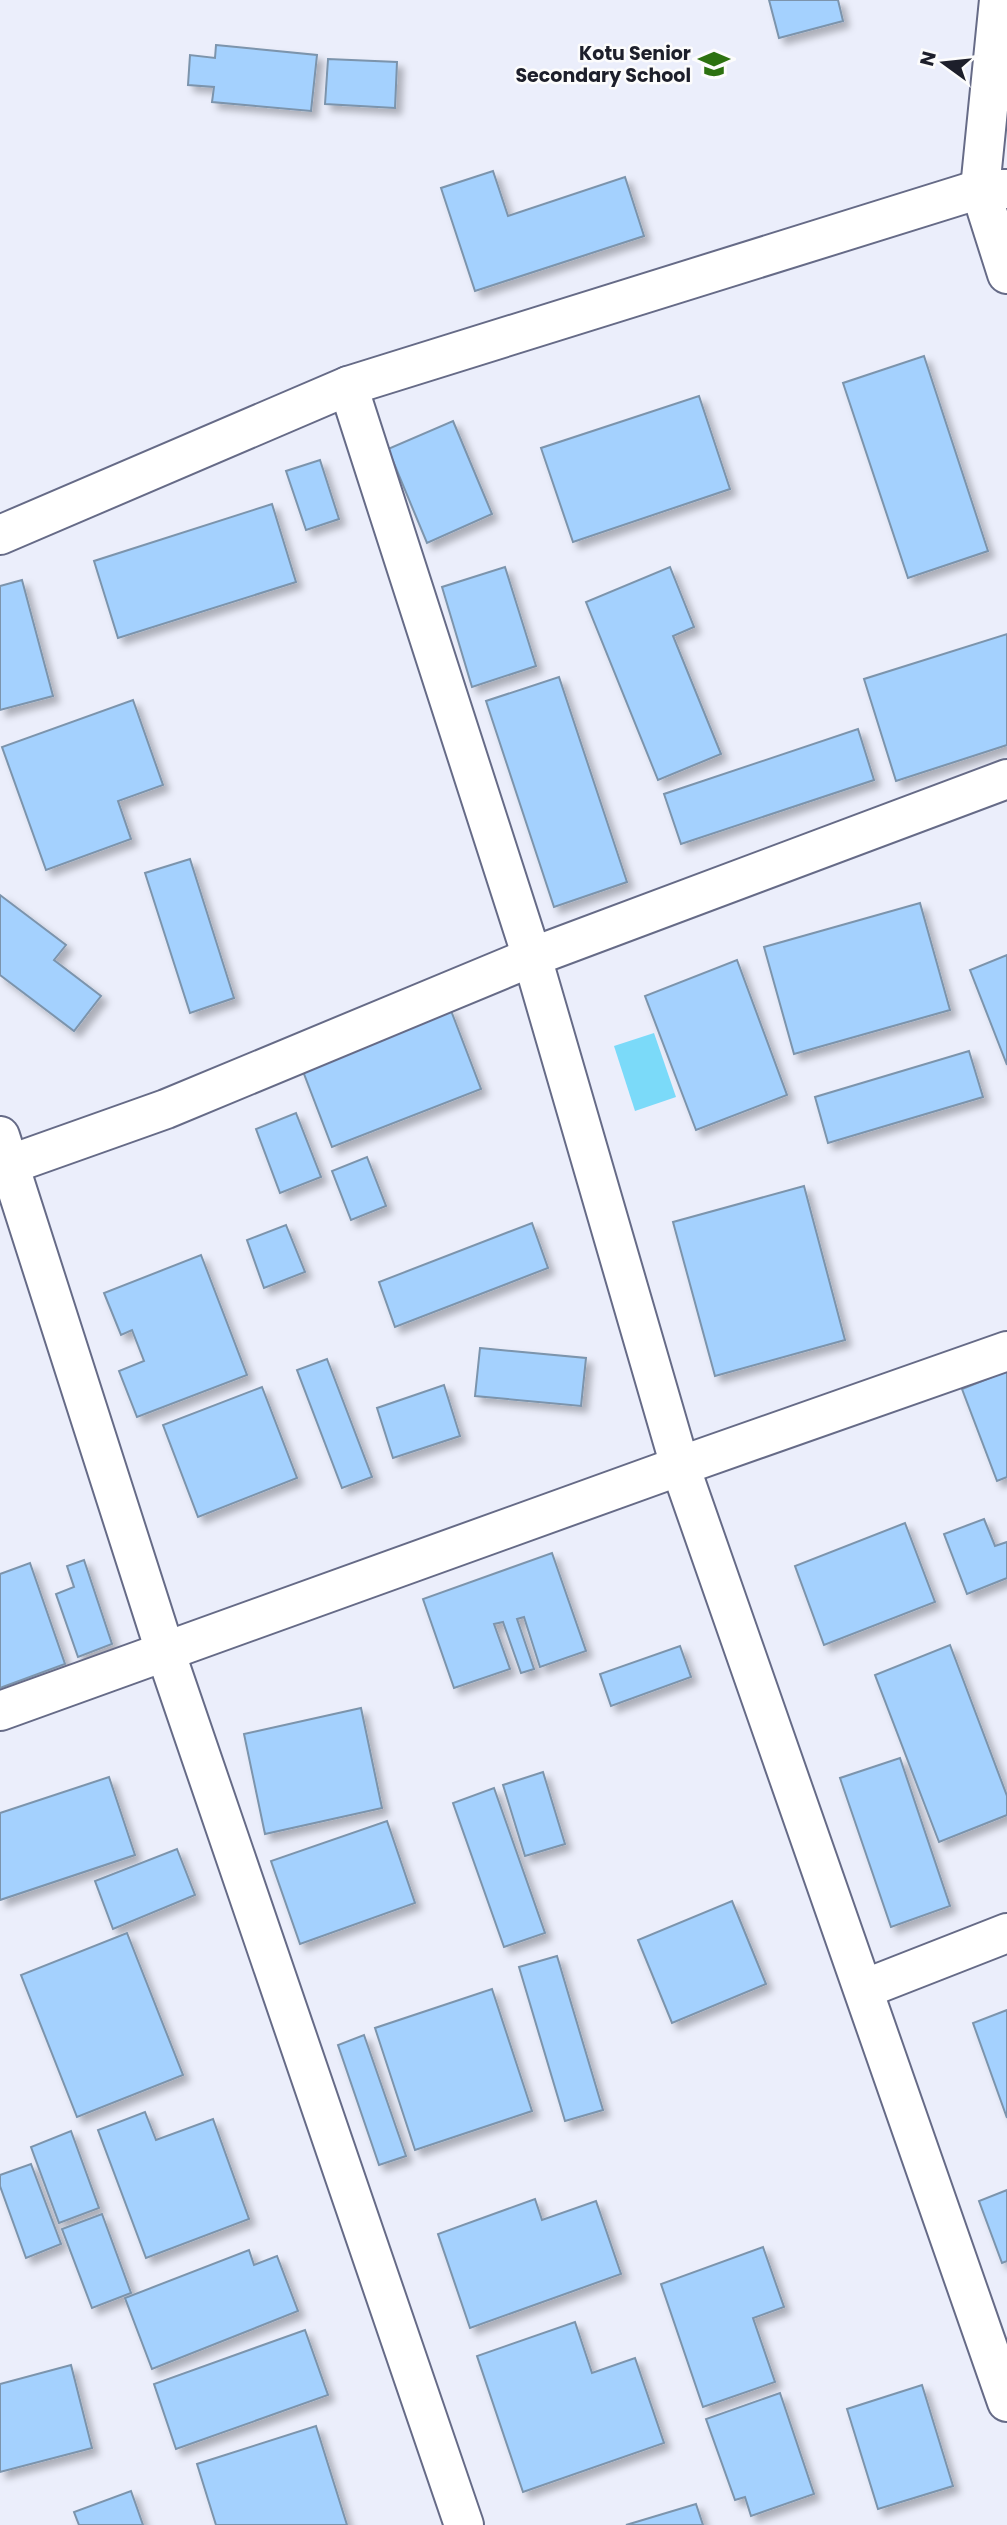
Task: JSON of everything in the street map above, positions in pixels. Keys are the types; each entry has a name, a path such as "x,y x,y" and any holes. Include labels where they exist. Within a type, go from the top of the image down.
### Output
{"street":[{"path":"999,0 993,189 1007,274"},
{"path":"0,535 348,386 993,189"},
{"path":"348,386 532,957 680,1466 1007,2402"},
{"path":"464,2525 165,1651 3,1156 166,1109 532,957 1007,779"},
{"path":"0,1711 1007,1351"},
{"path":"864,1989 1007,1933"}],"water":[{"path":"654,1033 676,1097 635,1111 614,1046"}],"building":[{"path":"769,0 838,0 843,21 779,38"},
{"path":"216,45 317,55 311,111 212,102 214,87 188,85 190,55 215,58"},
{"path":"328,59 397,62 395,108 325,104"},
{"path":"493,171 508,216 625,177 644,236 475,291 441,188"},
{"path":"924,356 988,551 908,578 843,383"},
{"path":"699,396 730,489 573,542 541,448"},
{"path":"453,421 492,514 427,543 388,449"},
{"path":"320,460 339,519 306,530 286,471"},
{"path":"272,504 296,582 118,638 94,561"},
{"path":"505,567 536,666 472,687 442,587"},
{"path":"670,567 694,627 673,636 721,754 658,780 586,602"},
{"path":"22,580 53,696 0,710 0,586"},
{"path":"1007,634 1007,745 896,781 864,679"},
{"path":"559,677 627,882 554,907 486,701"},
{"path":"133,700 163,785 118,801 131,839 46,870 2,747"},
{"path":"858,729 874,780 681,844 664,794"},
{"path":"190,859 234,998 190,1013 145,873"},
{"path":"0,895 66,945 54,960 101,996 74,1031 0,975"},
{"path":"920,903 950,1010 794,1054 764,947"},
{"path":"1007,955 1007,1065 970,970"},
{"path":"737,960 787,1095 696,1130 645,996"},
{"path":"450,1008 481,1089 332,1147 301,1066"},
{"path":"969,1051 983,1097 828,1143 815,1097"},
{"path":"296,1113 321,1177 280,1193 256,1129"},
{"path":"367,1157 386,1206 351,1220 332,1171"},
{"path":"804,1186 845,1340 715,1376 673,1222"},
{"path":"532,1223 548,1268 395,1327 379,1282"},
{"path":"286,1225 305,1272 264,1288 247,1240"},
{"path":"201,1255 247,1375 137,1417 119,1371 144,1361 132,1330 121,1335 104,1293"},
{"path":"480,1348 586,1358 581,1406 475,1396"},
{"path":"327,1359 372,1477 342,1488 297,1370"},
{"path":"1007,1371 1007,1477 997,1481 962,1389"},
{"path":"444,1385 460,1436 393,1458 377,1408"},
{"path":"262,1387 297,1478 198,1517 163,1425"},
{"path":"984,1519 995,1546 1007,1542 1007,1578 967,1594 944,1534"},
{"path":"905,1523 935,1602 824,1645 795,1566"},
{"path":"552,1553 586,1651 540,1667 524,1617 517,1619 534,1669 521,1673 503,1622 494,1624 510,1669 454,1688 423,1599"},
{"path":"84,1560 112,1644 78,1657 56,1594 74,1587 67,1566"},
{"path":"30,1563 65,1664 0,1688 0,1574"},
{"path":"950,1645 1007,1796 1007,1815 939,1842 875,1675"},
{"path":"680,1646 691,1677 611,1706 600,1674"},
{"path":"361,1708 382,1808 265,1834 244,1734"},
{"path":"900,1758 950,1906 891,1927 840,1778"},
{"path":"543,1772 565,1844 525,1856 503,1785"},
{"path":"109,1777 135,1855 0,1900 0,1813"},
{"path":"494,1788 545,1933 504,1947 453,1803"},
{"path":"387,1821 415,1903 300,1944 271,1861"},
{"path":"177,1849 195,1895 113,1929 95,1881"},
{"path":"732,1901 766,1984 672,2023 638,1940"},
{"path":"127,1933 183,2075 77,2117 21,1975"},
{"path":"557,1956 603,2110 565,2121 519,1967"},
{"path":"492,1989 532,2111 415,2150 375,2028"},
{"path":"1007,2010 1007,2118 973,2023"},
{"path":"364,2035 406,2156 379,2165 338,2045"},
{"path":"145,2112 156,2140 213,2119 249,2219 146,2258 98,2130"},
{"path":"71,2131 99,2208 59,2223 31,2147"},
{"path":"31,2164 61,2244 26,2258 0,2186 0,2175"},
{"path":"1007,2190 1007,2261 1002,2263 979,2201"},
{"path":"535,2199 542,2220 596,2201 621,2274 470,2328 438,2234"},
{"path":"102,2214 131,2293 92,2308 62,2229"},
{"path":"763,2247 784,2307 753,2318 775,2382 703,2407 661,2284"},
{"path":"249,2250 254,2265 277,2256 298,2311 152,2369 125,2298"},
{"path":"575,2322 592,2373 635,2358 664,2443 523,2492 477,2356"},
{"path":"305,2330 328,2395 176,2449 154,2384"},
{"path":"71,2365 92,2448 0,2472 0,2384"},
{"path":"922,2385 953,2486 878,2509 847,2409"},
{"path":"780,2393 814,2494 751,2516 745,2497 735,2500 706,2419"},
{"path":"316,2426 347,2525 216,2525 197,2464"},
{"path":"131,2491 143,2525 79,2525 74,2512"},
{"path":"696,2504 703,2525 626,2525"}],"place":[{"name":"Kotu Senior Secondary School","path":"714,64"}]}
